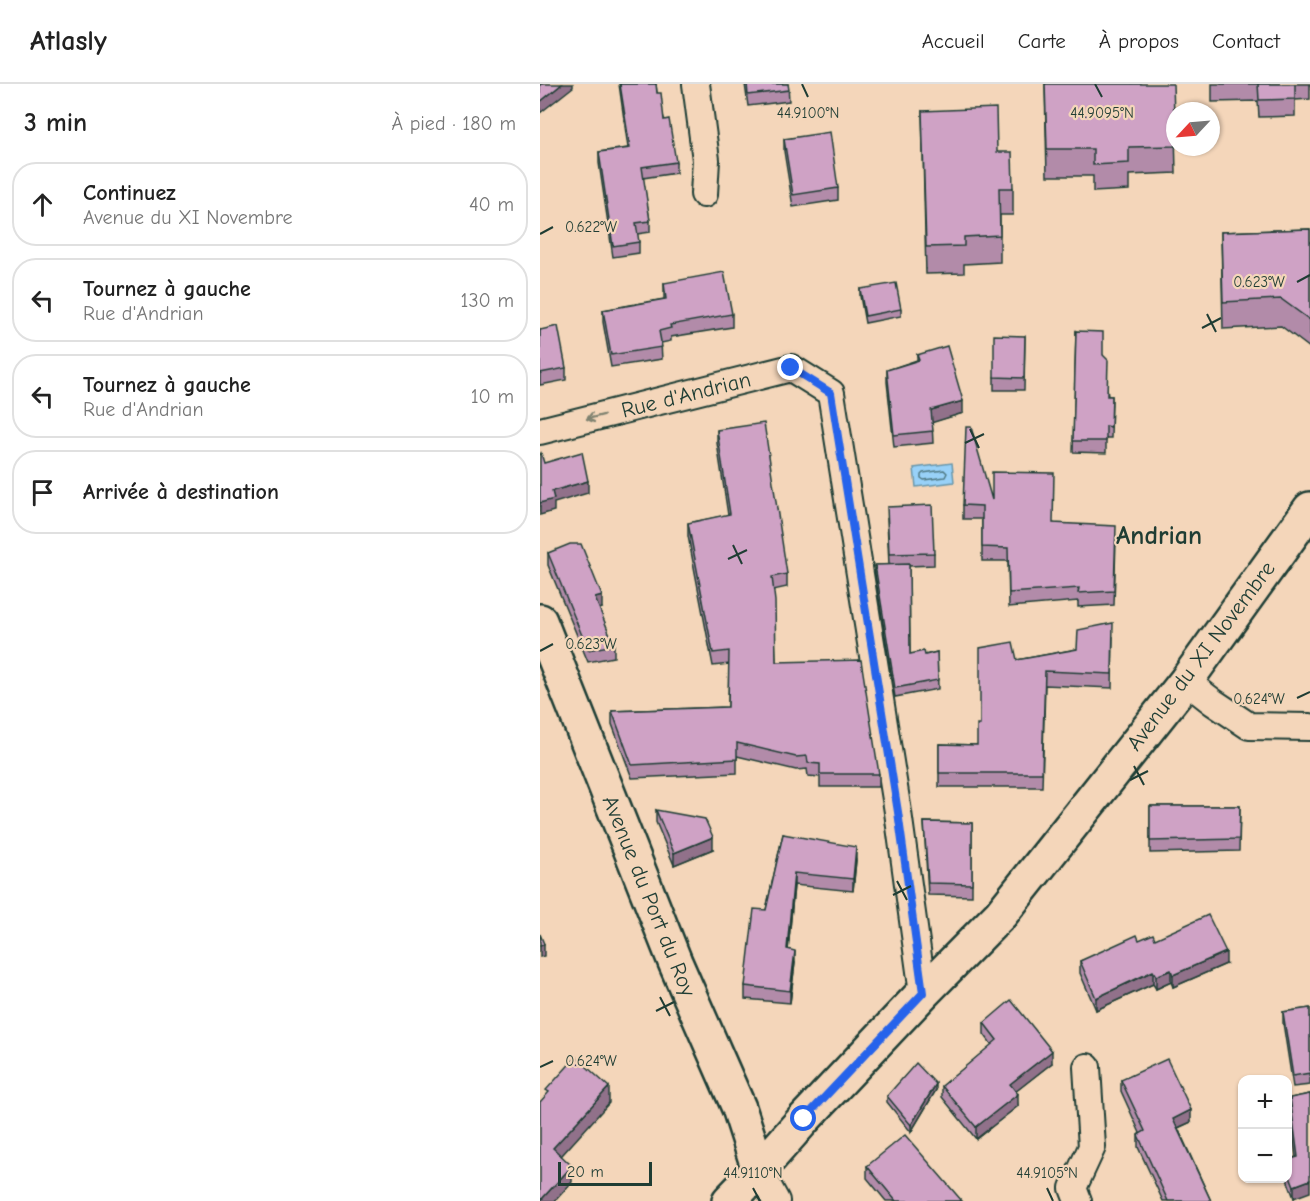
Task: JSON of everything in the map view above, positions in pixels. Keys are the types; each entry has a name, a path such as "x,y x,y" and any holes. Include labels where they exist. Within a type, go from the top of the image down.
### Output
{"main road":[{"name":"Avenue du XI Novembre","path":"729,1201 923,993 1001,914 1186,681 1310,510"},
{"name":"Avenue du Port du Roy","path":"540,621 675,962 739,1108 759,1170"}],"street":[{"path":"696,84 706,160 704,194"},
{"name":"Rue d'Andrian","path":"540,431 791,368 831,393 898,812 923,993"},
{"path":"1186,681 1249,726 1310,727"},
{"path":"1078,1201 1073,1188 1092,1147 1087,1067"},
{"path":"759,1170 776,1201"}],"water":[{"path":"952,463 954,482 916,487 914,468"}],"building":[{"path":"540,84 562,84 540,102"},
{"path":"620,84 656,84 657,93 661,93 664,120 669,119 676,162 642,167 650,221 636,223 639,242 613,246 599,152 630,148"},
{"path":"747,84 788,84 789,90 748,95"},
{"path":"1045,84 1173,84 1174,102 1166,102 1166,146 1129,147 1129,163 1093,165 1093,149 1047,149"},
{"path":"1258,84 1295,84 1295,99 1259,100"},
{"path":"996,108 997,152 1012,152 1013,188 999,188 1000,235 964,237 964,246 926,247 922,111"},
{"path":"830,132 838,188 793,195 784,139"},
{"path":"1310,229 1310,320 1281,299 1223,302 1221,232"},
{"path":"724,272 732,314 670,325 671,328 659,331 662,347 611,355 603,310 666,299 664,283"},
{"path":"896,283 901,309 865,316 860,289"},
{"path":"558,326 566,368 540,373 540,330"},
{"path":"1076,331 1103,332 1103,355 1108,360 1107,396 1112,396 1111,427 1106,426 1106,441 1073,441"},
{"path":"994,335 1025,336 1024,378 994,377"},
{"path":"947,346 963,401 931,410 933,431 894,435 887,370 919,360 917,355"},
{"path":"764,423 787,574 772,577 775,601 776,662 861,660 879,774 820,774 820,764 808,763 807,756 796,757 737,743 737,759 632,765 612,711 728,707 729,651 713,653 688,523 730,514 717,430"},
{"path":"966,427 971,427 992,500 992,472 1054,473 1053,523 1116,526 1114,591 1078,593 1079,588 1009,593 1008,548 982,547 982,506 963,505"},
{"path":"582,452 588,481 552,491 554,499 540,503 541,453 544,463"},
{"path":"932,505 934,553 889,554 887,507"},
{"path":"570,544 581,544 602,596 595,598 614,645 588,650 548,553"},
{"path":"909,564 910,654 924,651 925,655 937,652 938,680 895,688 875,565"},
{"path":"1113,623 1112,674 1045,671 1042,773 939,773 939,744 977,745 977,725 980,725 980,648 1013,642 1017,660 1077,649 1078,630"},
{"path":"1150,806 1240,806 1239,839 1150,841"},
{"path":"656,810 705,819 713,837 674,853"},
{"path":"924,822 972,823 972,884 928,883"},
{"path":"783,834 856,847 853,879 794,873 787,949 795,951 790,991 745,986 754,909 766,910"},
{"path":"1208,915 1226,952 1173,975 1171,970 1156,976 1153,971 1096,998 1080,961 1137,935 1139,940 1153,934 1155,939"},
{"path":"540,934 544,944 540,946"},
{"path":"1011,1000 1052,1051 1010,1084 1018,1094 976,1127 942,1086 997,1040 984,1023"},
{"path":"1310,1008 1310,1073 1293,1076 1283,1012"},
{"path":"576,1057 609,1087 553,1148 572,1166 540,1201 540,1102 549,1092 546,1090"},
{"path":"1167,1059 1191,1110 1173,1119 1211,1201 1168,1201 1138,1135 1145,1131 1121,1080"},
{"path":"916,1063 936,1084 911,1125 887,1096"},
{"path":"1310,1094 1310,1180 1294,1186 1292,1159 1298,1157 1292,1098"},
{"path":"905,1135 962,1201 896,1201 867,1166"}],"district":[{"name":"Andrian","path":"1159,536"}],"route":[{"path":"791,368 831,393 898,812 923,993 804,1119"}]}
